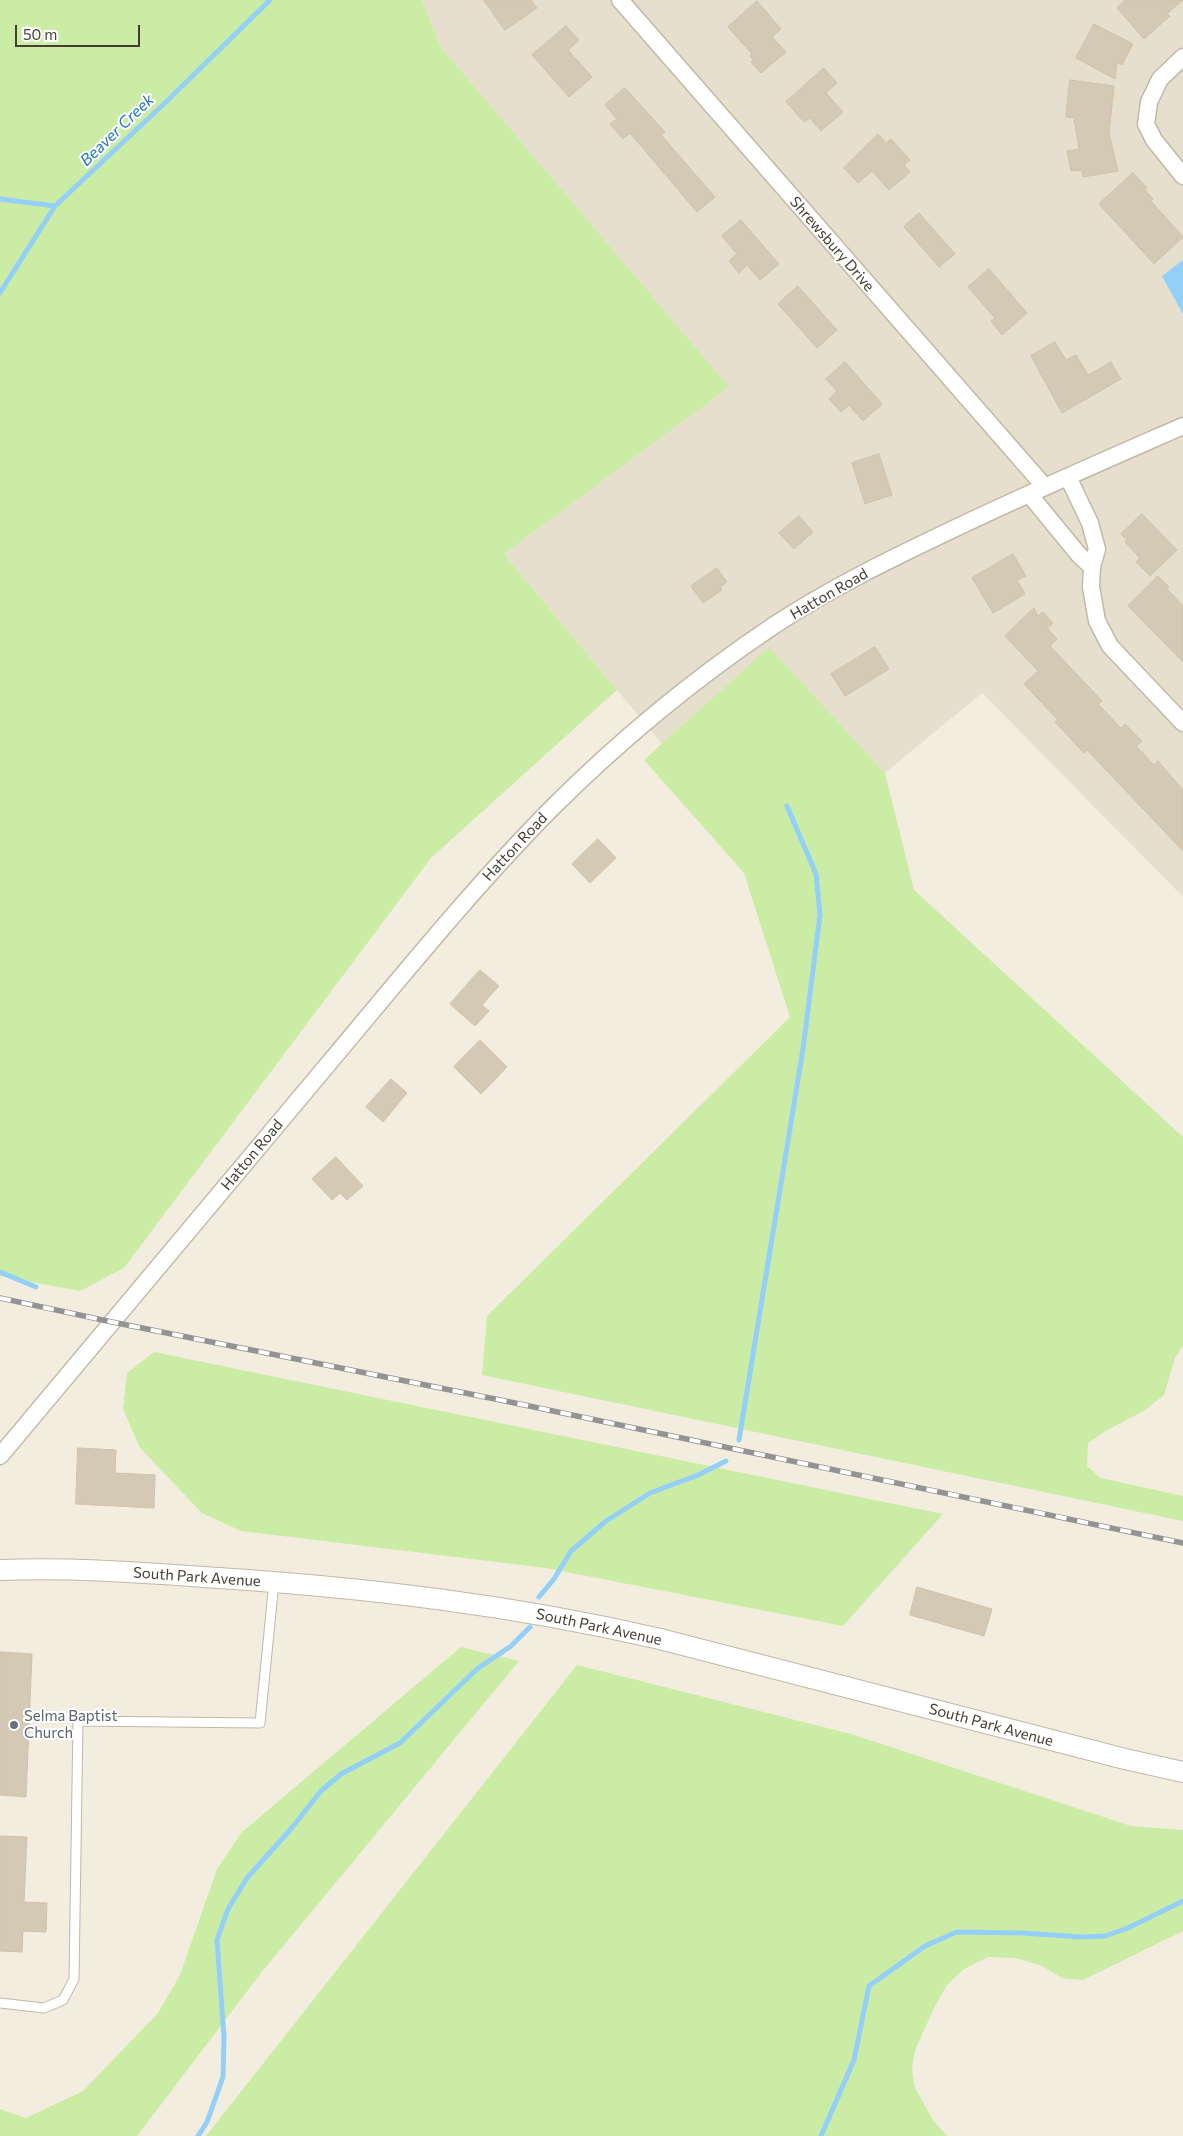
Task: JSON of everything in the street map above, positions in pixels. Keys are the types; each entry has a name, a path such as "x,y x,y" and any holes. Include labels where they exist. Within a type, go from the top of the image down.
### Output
{"street":[{"name":"Shrewsbury Drive","path":"620,0 1045,487"},
{"path":"1183,56 1160,78 1149,102 1146,124 1154,140 1183,176"},
{"name":"Hatton Road","path":"0,1456 424,950 505,858 552,808 598,764 686,690 781,622 872,569 1029,494 1183,426"},
{"path":"1068,477 1090,522 1097,549 1092,567 1090,587 1097,621 1110,646 1183,724"},
{"path":"1029,494 1092,567"},
{"name":"South Park Avenue","path":"0,1570 85,1570 274,1582 384,1591 452,1600 603,1626 734,1658 1125,1760 1183,1772"}],"lane":[{"path":"0,2003 44,2008 63,2000 74,1979 78,1721 260,1723 274,1582"}],"shaded area":[{"path":"422,0 1183,0 1183,897 982,693 885,773 769,648 662,744 504,554 728,387 440,46"}],"green space":[{"path":"0,0 422,0 440,46 729,387 504,554 617,690 431,858 124,1268 80,1291 0,1276"},
{"path":"769,647 885,773 914,890 1183,1137 1183,1345 1175,1358 1164,1395 1145,1410 1104,1432 1088,1443 1087,1466 1101,1478 1183,1496 1183,1521 482,1375 487,1316 790,1017 744,873 644,760"},
{"path":"154,1352 943,1514 843,1626 546,1568 241,1531 202,1513 140,1448 123,1409 127,1373"},
{"path":"461,1647 519,1661 261,1973 137,2136 0,2136 0,2109 26,2118 83,2091 158,2013 180,1975 217,1869 242,1832"},
{"path":"577,1665 851,1734 1131,1826 1183,1830 1183,1931 1083,1980 1062,1978 1040,1965 1015,1958 988,1957 964,1969 947,1985 935,2006 915,2050 912,2069 915,2088 933,2120 947,2136 206,2136"}],"water":[{"path":"1183,260 1183,314 1162,276"}],"building":[{"path":"484,0 531,0 537,8 505,30"},
{"path":"1125,0 1183,0 1167,14 1170,16 1144,39 1117,8"},
{"path":"757,1 781,29 772,37 786,52 761,73 751,62 753,60 750,56 752,54 728,27"},
{"path":"1094,24 1133,44 1122,65 1117,62 1115,79 1076,58"},
{"path":"566,26 579,40 568,50 592,77 569,97 532,55"},
{"path":"824,68 837,83 826,93 843,112 821,131 810,118 804,122 786,102"},
{"path":"1070,80 1114,86 1109,133 1118,171 1083,177 1082,170 1071,171 1067,151 1079,149 1074,118 1066,117"},
{"path":"625,88 665,132 661,135 715,197 697,212 630,133 623,139 610,124 617,119 605,105"},
{"path":"878,134 886,143 891,139 910,160 904,165 910,172 889,190 872,171 858,183 844,168"},
{"path":"1133,173 1147,188 1145,190 1153,199 1151,201 1183,237 1154,264 1099,204"},
{"path":"919,213 955,254 939,267 904,227"},
{"path":"741,220 779,264 760,280 747,265 739,273 729,261 737,254 722,236"},
{"path":"989,269 1027,313 1002,335 991,321 995,318 968,287"},
{"path":"798,286 837,330 817,348 778,304"},
{"path":"1055,342 1066,360 1076,355 1088,375 1111,362 1121,379 1062,413 1031,356"},
{"path":"845,362 882,404 863,421 849,405 841,412 829,399 837,391 826,379"},
{"path":"879,454 892,495 865,504 852,463"},
{"path":"1142,514 1177,550 1150,576 1136,562 1140,558 1125,542 1127,540 1121,534"},
{"path":"799,516 813,532 794,549 779,533"},
{"path":"1013,554 1026,576 1017,580 1025,594 993,613 972,578"},
{"path":"717,568 727,582 720,587 722,590 703,603 691,586"},
{"path":"1158,576 1183,606 1183,662 1128,606"},
{"path":"1034,608 1038,616 1043,612 1053,623 1047,628 1057,639 1050,646 1102,701 1098,704 1121,728 1125,724 1142,741 1136,746 1154,765 1158,761 1183,790 1183,851 1087,750 1084,753 1055,722 1058,720 1024,684 1038,671 1005,636"},
{"path":"875,647 889,669 845,696 831,674"},
{"path":"598,839 616,858 590,883 572,864"},
{"path":"480,970 499,986 482,1005 489,1011 475,1026 450,1004"},
{"path":"480,1040 507,1067 481,1094 454,1067"},
{"path":"391,1079 407,1093 383,1122 366,1107"},
{"path":"336,1157 363,1186 347,1200 340,1193 332,1200 312,1179"},
{"path":"78,1448 116,1450 115,1473 155,1475 154,1508 76,1504"},
{"path":"917,1587 992,1609 984,1636 910,1615"},
{"name":"Selma Baptist Church","path":"0,1652 32,1654 26,1797 0,1795"},
{"path":"0,1836 27,1837 24,1902 47,1903 46,1932 23,1931 22,1952 0,1951"}],"waterway":[{"name":"Beaver Creek","path":"0,293 55,206 168,100 270,0"},
{"path":"0,199 55,206"},
{"path":"739,1440 803,1049 820,915 816,874 787,806"},
{"path":"0,1272 36,1287"},
{"path":"539,1597 554,1579 571,1551 606,1521 650,1493 698,1475 726,1461"},
{"path":"198,2136 207,2122 223,2077 224,2037 217,1940 228,1909 247,1878 290,1830 321,1791 341,1774 400,1743 477,1669 511,1646 530,1627"},
{"path":"821,2136 854,2060 869,1986 925,1946 957,1932 1022,1933 1081,1937 1105,1936 1128,1928 1183,1901"}],"railway":[{"path":"0,1298 510,1402 1183,1543"}],"place":[{"name":"Selma Baptist Church","path":"14,1725"}]}
